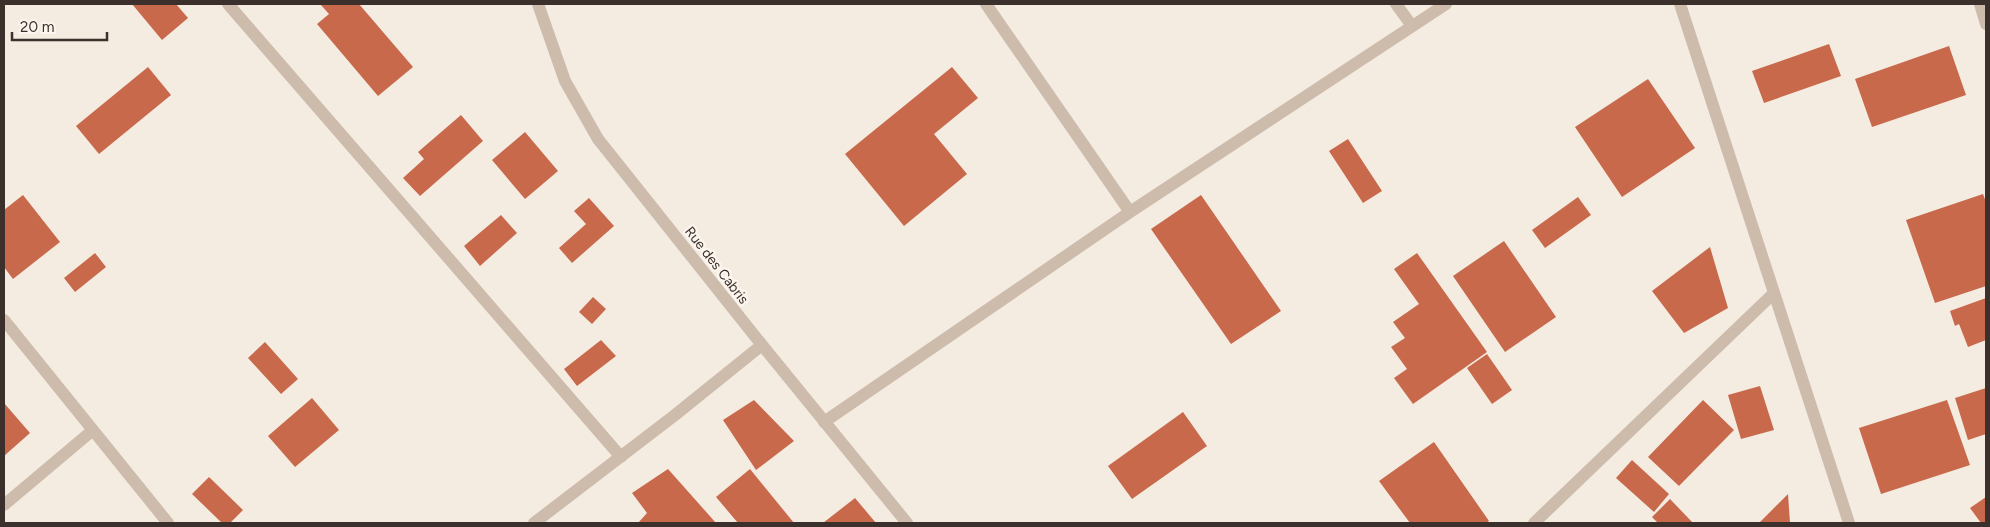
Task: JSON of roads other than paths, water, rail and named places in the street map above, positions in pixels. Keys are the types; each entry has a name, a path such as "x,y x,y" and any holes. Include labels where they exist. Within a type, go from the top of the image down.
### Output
{"street":[{"path":"228,4 622,457"},
{"name":"Rue des Cabris","path":"538,4 565,81 598,139 907,523"},
{"path":"986,4 1130,212"},
{"path":"1396,4 1412,26"},
{"path":"824,422 1130,212 1446,4"},
{"path":"1680,4 1849,523"},
{"path":"1980,4 1986,24"},
{"path":"1534,523 1774,293"},
{"path":"4,320 168,523"},
{"path":"534,523 622,457 762,345"},
{"path":"4,505 93,430"}]}
